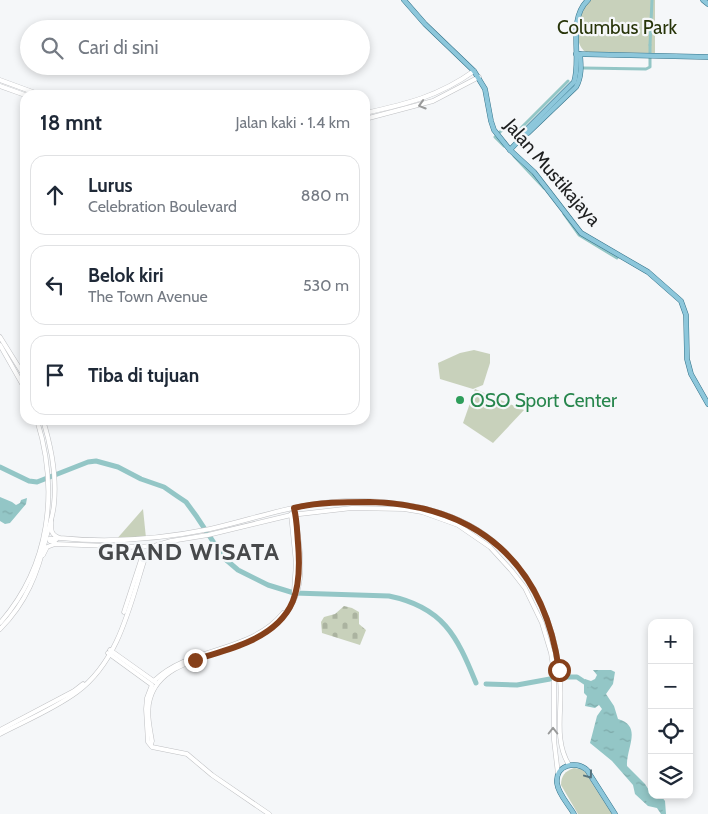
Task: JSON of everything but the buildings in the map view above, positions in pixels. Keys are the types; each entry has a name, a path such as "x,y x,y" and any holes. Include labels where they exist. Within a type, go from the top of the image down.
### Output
{"main road":[{"name":"Jalan Mustikajaya","path":"404,0 425,24 474,70 485,89 492,125 497,134 510,150 534,172 581,233 641,267 681,301 687,320 685,344 687,359 691,374 708,404"},
{"path":"510,150 576,87 580,73 576,26 582,6 588,0"},
{"path":"703,0 708,4"},
{"path":"578,54 708,57"},
{"path":"574,814 559,790 557,783 558,774 567,763 587,770 616,814"}],"street":[{"path":"370,113 428,97 447,88 474,70"},
{"path":"370,118 422,105 450,93 479,77"},
{"path":"0,80 27,90"},
{"path":"8,89 10,84"},
{"path":"0,86 20,93"},
{"path":"447,88 451,89 450,93"},
{"path":"0,338 20,369"},
{"path":"0,345 20,380"},
{"path":"39,425 51,469"},
{"path":"0,630 29,591 43,555 51,520 54,503 49,442 44,425"},
{"path":"0,623 16,602 36,564 45,534 52,479"},
{"path":"150,744 152,741 149,703 156,686 168,674 195,660 248,642 266,633 282,619 294,596 300,570 292,513 294,508 356,502 410,505 460,520 492,540 518,567 537,597 552,634 560,680 560,741 567,763 558,764"},
{"path":"51,520 54,536 70,539 116,541 205,530 292,513 352,508 404,509 422,512 458,525 479,538 497,553 524,585 542,622 554,673 554,740 558,774"},
{"path":"43,555 50,545 154,546 171,541 213,534 292,513"},
{"path":"70,539 68,541 49,539 51,542 84,545"},
{"path":"0,734 75,693 96,674 111,650 145,558 154,546"},
{"path":"0,730 74,691 94,672 111,650 142,559 142,552 137,547"},
{"path":"154,680 165,671 192,657 247,639 268,627 284,612 294,596"},
{"path":"111,650 154,680 156,686"},
{"path":"111,650 152,685 147,698 146,710 150,744 154,748 182,752 188,755 212,775 269,814"}],"green space":[{"name":"Columbus Park","path":"591,0 655,0 655,53 586,52 581,48 578,26 583,11"},
{"path":"474,350 490,354 490,363 483,385 473,389 440,379 438,363 460,353"},
{"path":"475,389 524,410 493,443 463,423"},
{"path":"143,509 146,538 115,541"},
{"path":"344,606 359,612 359,624 366,630 360,645 322,633 321,622 324,617 335,614"},
{"path":"574,768 585,772 612,814 578,814 561,785 564,774"}],"water":[{"path":"0,497 16,505 21,500 27,498 26,504 10,523 5,524 0,521"},
{"path":"593,670 611,670 615,672 613,684 606,694 614,706 618,719 626,722 632,732 627,766 648,789 648,799 663,799 666,814 661,814 657,808 648,806 635,794 633,785 612,761 590,743 597,716 602,709 599,705 595,708 585,706 587,696 584,693 584,683 585,679 591,681 597,675"}],"waterway":[{"path":"650,45 652,0"},
{"path":"583,68 646,69 650,67 650,45"},
{"path":"504,146 495,137 507,125 520,129 568,81"},
{"path":"514,156 544,188"},
{"path":"564,214 579,235 617,258"},
{"path":"0,467 29,481 37,482 88,462 96,461 118,467 141,479 164,487 186,502 224,558 238,570 268,585 294,593 389,596 423,608 446,626 462,651 476,683"},
{"path":"565,677 577,677 589,685"},
{"path":"486,684 517,685 550,679"}],"place":[{"name":"OSO Sport Center","path":"460,400"}],"district":[{"name":"GRAND WISATA","path":"189,552"}],"route":[{"path":"195,660 238,646 266,633 282,619 290,607 297,590 300,570 294,508 337,503 379,502 410,505 460,520 492,540 518,567 539,601 552,634 559,670"}]}
